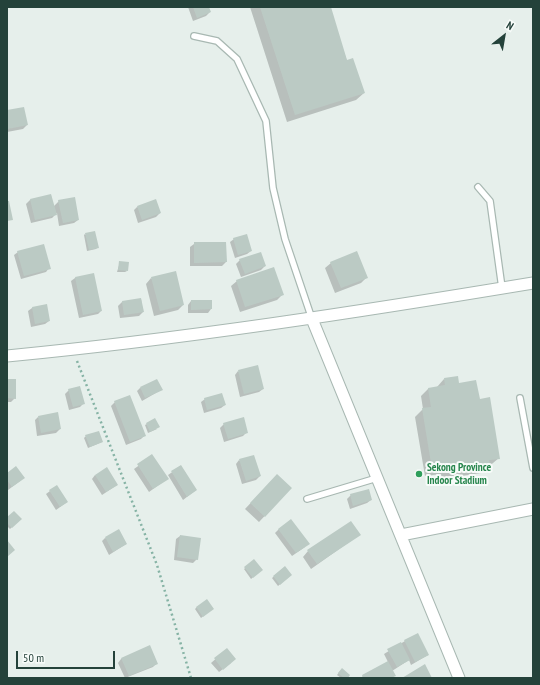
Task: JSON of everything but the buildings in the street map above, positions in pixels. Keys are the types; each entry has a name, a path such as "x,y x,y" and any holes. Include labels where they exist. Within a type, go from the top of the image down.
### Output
{"street":[{"path":"7,356 72,350 312,319 533,283"},
{"path":"312,319 460,678"},
{"path":"401,535 533,509"}],"lane":[{"path":"194,36 217,40 237,59 266,121 273,188 285,239 312,319"},
{"path":"478,187 490,201 502,288"},
{"path":"520,398 533,468"},
{"path":"307,499 377,478"}],"path":[{"path":"72,350 157,566 191,678"}],"place":[{"name":"Sekong Province Indoor Stadium","path":"419,474"}]}
